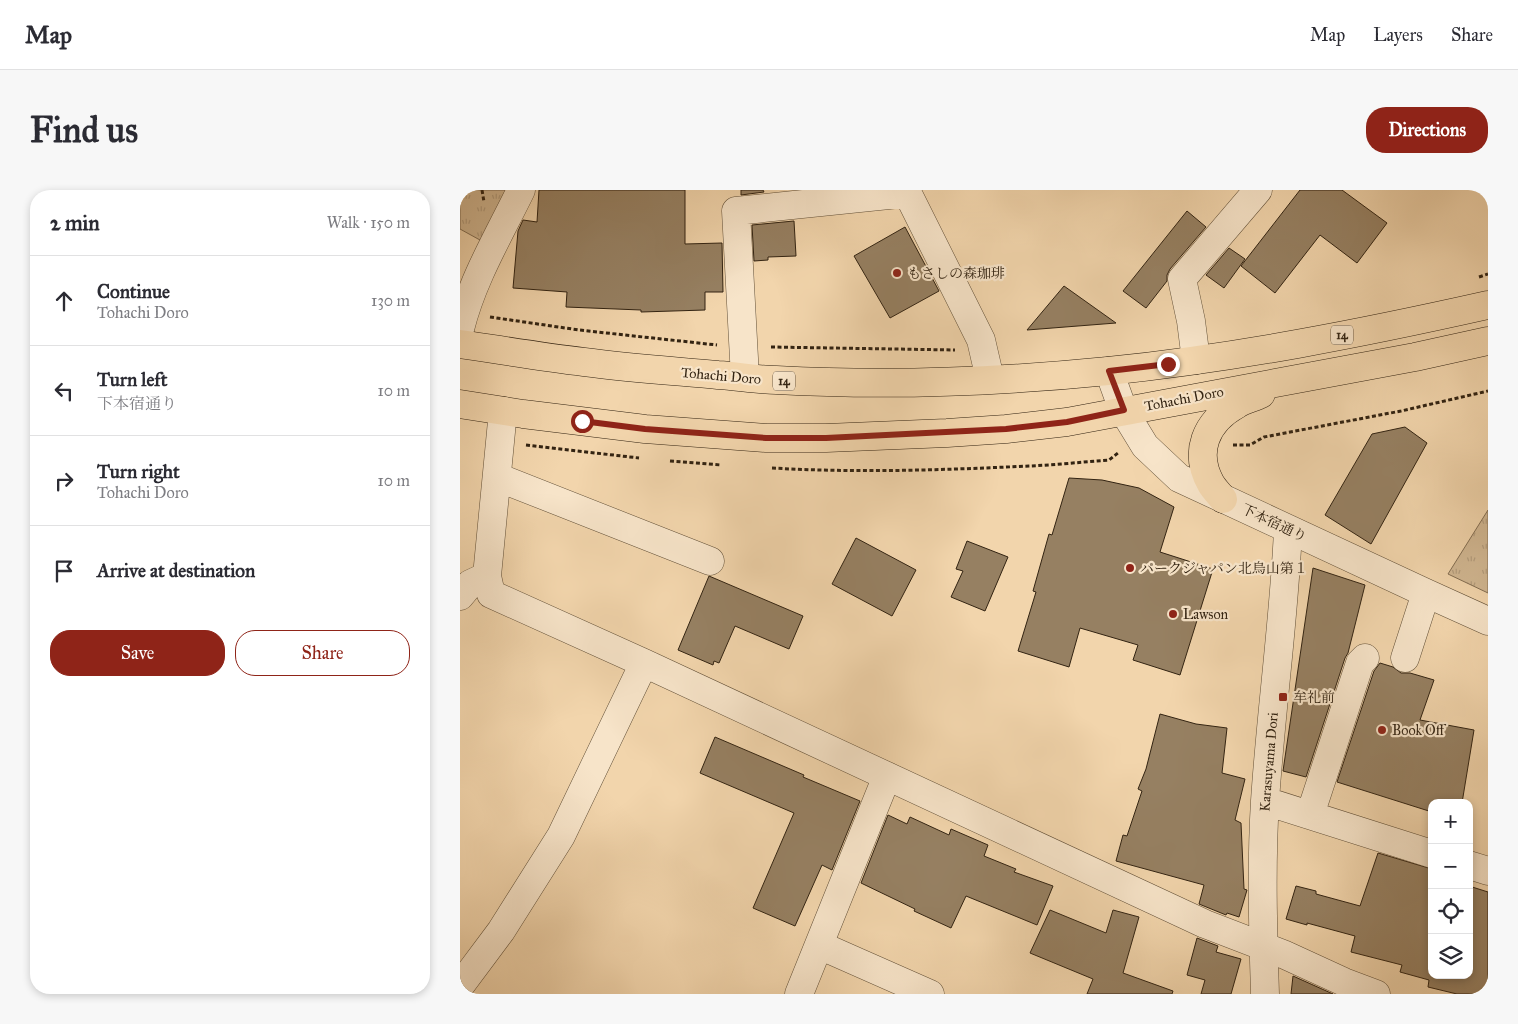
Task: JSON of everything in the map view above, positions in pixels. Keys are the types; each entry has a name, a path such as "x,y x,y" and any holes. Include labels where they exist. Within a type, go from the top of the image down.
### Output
{"main road":[{"name":"Tohachi Doro","path":"460,344 583,362 772,380 867,382 990,379 1109,371 1196,360 1281,347 1488,305"},
{"name":"Tohachi Doro","path":"460,404 645,429 766,438 826,438 1006,429 1067,422 1415,357 1488,341"},
{"path":"1223,499 1211,484 1204,462 1205,441 1211,425 1237,404 1306,376"}],"street":[{"path":"460,329 467,305 482,269 521,190"},
{"path":"1196,360 1191,321 1182,279 1258,190"},
{"path":"745,377 736,211 907,191 981,340 990,379"},
{"name":"下本宿通り","path":"1109,371 1124,410 1145,446 1179,478 1288,530 1424,599 1488,621"},
{"path":"503,411 487,576 491,594 644,663 1205,924 1376,994"},
{"path":"497,477 710,560"},
{"name":"Karasuyama Dori","path":"1265,994 1265,801 1286,572 1288,530"},
{"path":"460,596 470,584 487,576"},
{"path":"1405,658 1424,599"},
{"path":"1310,815 1360,662 1365,658"},
{"path":"460,986 501,931 561,836 644,663"},
{"path":"799,994 887,776"},
{"path":"1265,801 1428,853"},
{"path":"1473,866 1488,871"},
{"path":"819,945 930,994"}],"path":[{"path":"1250,445 1264,437 1401,412 1488,391"}],"green space":[{"path":"460,190 510,190 489,245 460,229"},
{"path":"1488,510 1488,593 1448,574"}],"building":[{"path":"539,190 685,190 685,244 722,243 723,292 705,292 705,310 641,312 641,310 566,307 567,292 513,288 518,231 523,220 537,222"},
{"path":"741,190 763,190 764,192 741,195"},
{"path":"1300,190 1342,190 1387,223 1357,263 1320,235 1275,293 1241,266"},
{"path":"1187,211 1206,227 1170,269 1167,281 1146,308 1123,291"},
{"path":"794,221 796,256 768,257 768,260 754,261 752,225"},
{"name":"もさしの森珈琲","path":"905,227 939,291 890,318 854,256"},
{"path":"1229,248 1245,259 1224,288 1206,275"},
{"path":"1064,286 1116,323 1027,330"},
{"path":"1405,427 1427,443 1371,544 1325,515 1372,434"},
{"path":"1069,478 1102,480 1139,488 1174,507 1160,552 1213,569 1180,675 1133,660 1138,645 1080,628 1069,667 1018,651 1036,592 1033,591 1049,534 1052,535"},
{"path":"856,538 916,570 892,616 832,584"},
{"path":"967,541 1008,557 985,611 951,597 963,571 956,569"},
{"path":"1313,568 1365,585 1348,653 1306,777 1283,771"},
{"path":"709,576 803,616 789,649 735,626 719,663 714,661 713,665 678,650"},
{"name":"Book Off","path":"1380,663 1393,667 1401,673 1410,673 1434,680 1420,720 1474,730 1463,799 1428,799 1428,811 1337,782 1374,671"},
{"path":"1160,714 1196,724 1227,728 1222,773 1245,779 1235,820 1241,823 1244,889 1247,890 1239,917 1227,913 1226,915 1199,904 1204,885 1116,861 1123,835 1127,836 1142,791 1138,789 1146,769"},
{"path":"715,737 860,801 832,870 822,865 795,926 753,908 794,813 700,773"},
{"path":"888,815 907,824 910,817 949,835 951,829 988,845 984,856 1016,869 1014,872 1053,886 1037,925 966,896 951,928 861,883"},
{"path":"1378,853 1428,868 1428,979 1473,979 1473,887 1488,892 1488,994 1457,994 1428,987 1429,980 1400,972 1402,965 1351,952 1355,936 1286,919 1296,886 1316,891 1316,894 1360,906"},
{"path":"1050,910 1106,933 1113,910 1139,917 1123,973 1173,991 1172,994 1087,994 1093,979 1030,953"},
{"path":"1197,938 1218,946 1216,952 1241,959 1231,994 1201,994 1205,980 1187,975"},
{"path":"1293,976 1333,994 1291,994"}],"place":[{"name":"もさしの森珈琲","path":"897,273"},
{"name":"パークジャパン北烏山第１","path":"1130,568"},
{"name":"Lawson","path":"1173,614"},
{"name":"牟礼前","path":"1283,697"},
{"name":"Book Off","path":"1382,730"}],"route":[{"path":"582,421 645,429 766,438 884,436 1006,429 1067,422 1124,410 1109,371 1168,364"}]}
